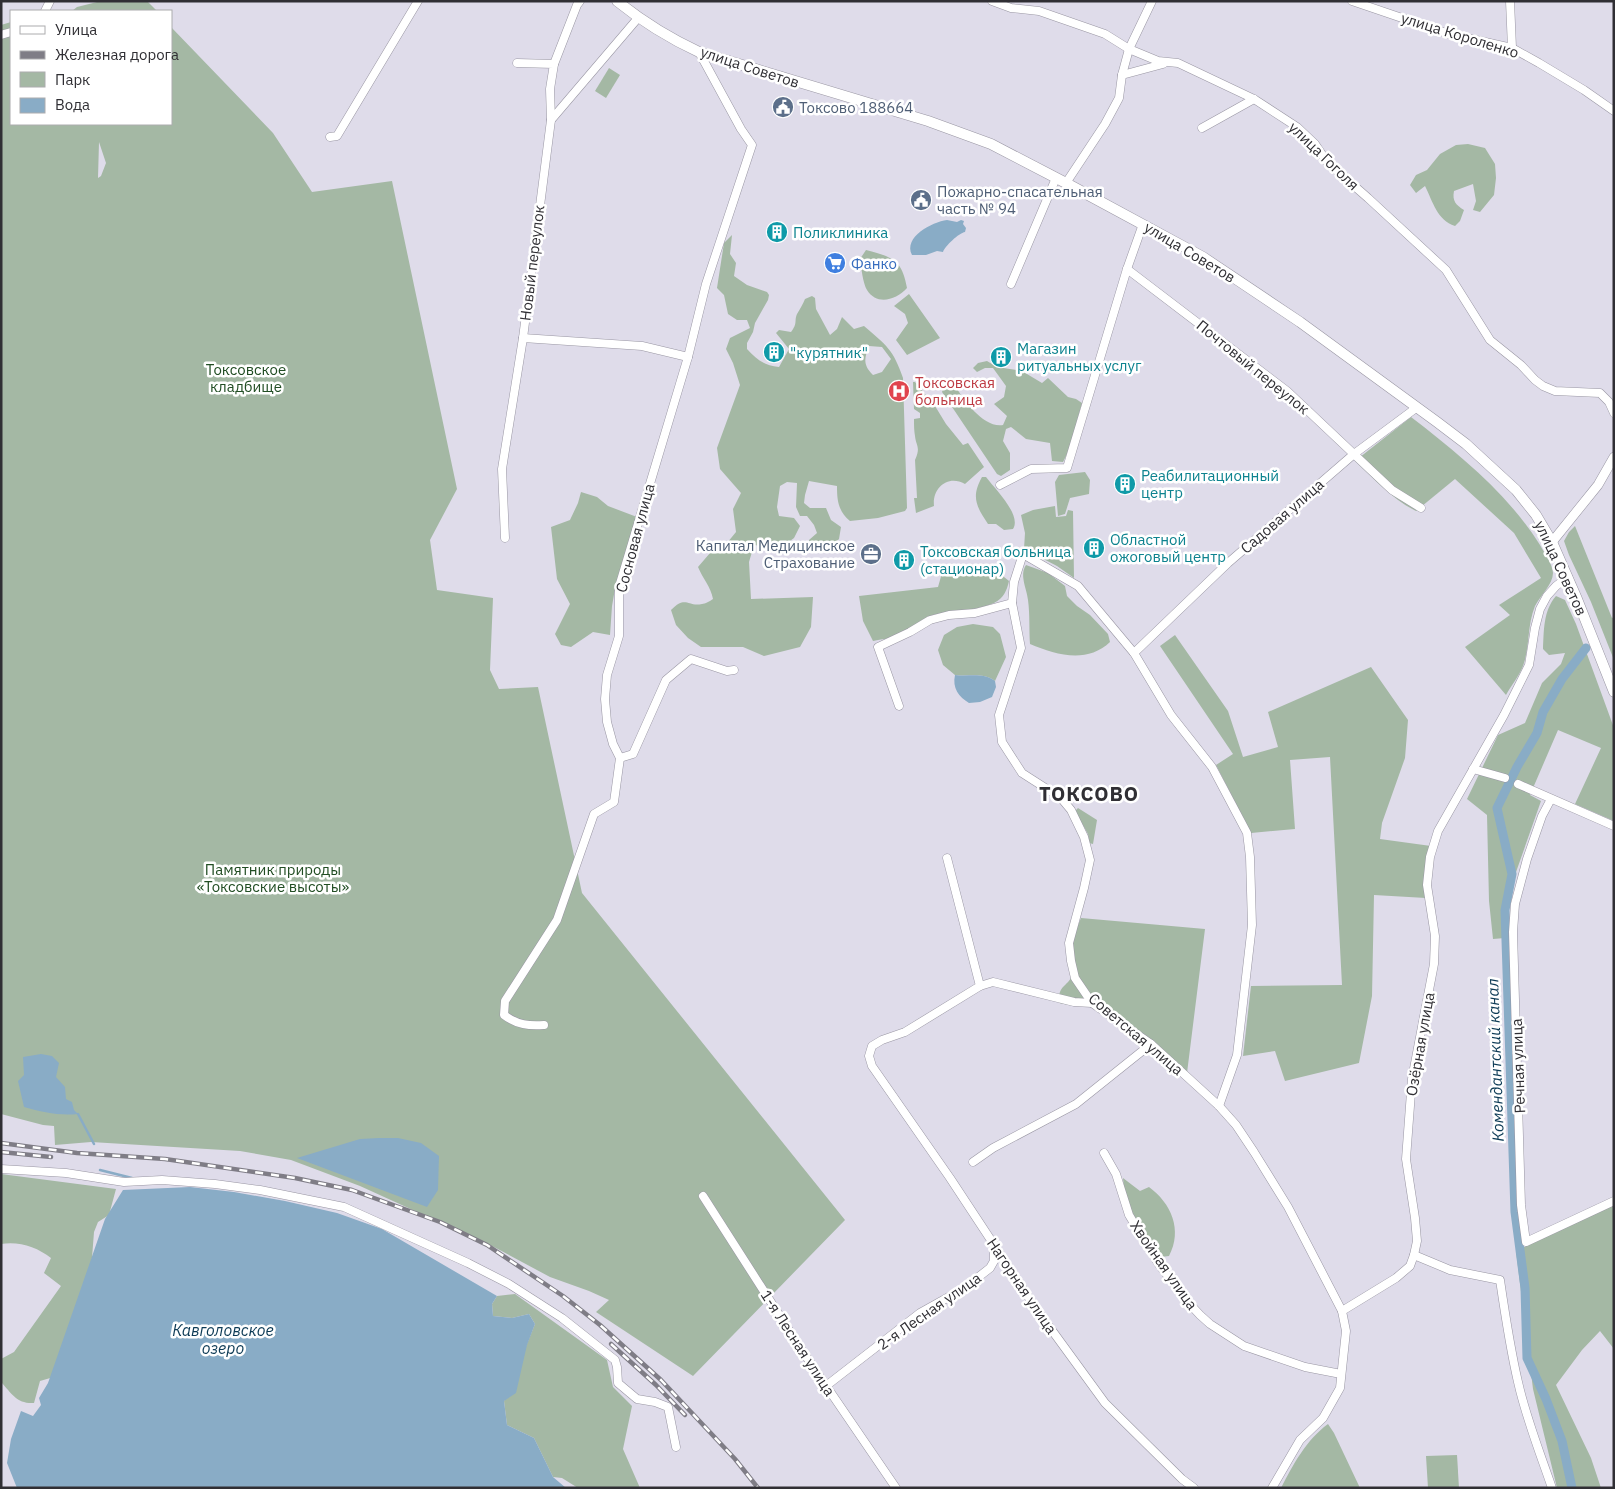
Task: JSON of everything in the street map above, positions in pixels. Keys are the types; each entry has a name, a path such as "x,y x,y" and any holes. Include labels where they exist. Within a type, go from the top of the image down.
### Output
{"main road":[{"name":"улица Советов","path":"617,1 668,38 699,52 928,121 1014,155 1203,257 1292,316 1466,444 1516,490 1536,515 1552,542 1614,692"}],"street":[{"path":"330,137 337,136 418,1"},
{"name":"Новый переулок","path":"505,538 502,468 523,338 551,120 550,89 554,64 580,1"},
{"name":"улица Гоголя","path":"992,1 1011,8 1039,11 1105,34 1129,49 1158,61 1178,63 1254,99 1297,127 1315,144 1327,162 1446,270 1490,340 1543,386 1556,391 1600,393 1609,402 1614,413"},
{"path":"1066,183 1105,124 1119,98 1122,75 1129,49 1152,1"},
{"name":"улица Короленко","path":"1352,1 1367,4 1450,34 1512,48 1584,90 1614,111"},
{"path":"1510,1 1512,48"},
{"path":"551,120 638,18"},
{"name":"Сосновая улица","path":"620,758 613,744 607,722 605,699 607,675 619,636 620,586 688,357 706,284 752,145 741,129 699,52"},
{"path":"1122,75 1168,62"},
{"path":"517,63 554,64"},
{"path":"1202,128 1254,99"},
{"path":"1011,284 1056,178"},
{"path":"1000,485 1031,468 1067,468 1127,269 1143,224"},
{"name":"Почтовый переулок","path":"1127,269 1287,391 1392,490 1420,508"},
{"path":"523,338 642,346 688,357"},
{"name":"Садовая улица","path":"1134,653 1228,563 1354,454 1408,412 1416,408"},
{"path":"1552,542 1598,485 1614,457"},
{"name":"Советская улица","path":"1134,653 1078,586 1022,554 1014,582 1012,603 1021,648 1000,715 1002,742 1022,773 1060,798 1071,810 1084,837 1090,860 1069,943 1075,978 1092,1002 1151,1044 1219,1106 1254,1152 1288,1207 1342,1311"},
{"name":"Озёрная улица","path":"1414,1255 1417,1241 1406,1160 1412,1079 1434,964 1435,936 1427,885 1430,857 1438,831 1504,715 1529,666 1540,610 1551,591 1568,578"},
{"path":"899,706 878,647 930,620 949,615 975,613 1012,603"},
{"path":"1134,653 1172,715 1212,767 1247,833 1252,925 1236,1055 1219,1106"},
{"path":"544,1025 527,1026 512,1021 504,1015 505,1000 557,920 594,814 614,802 620,758 633,754 666,680 691,659 727,671 734,670"},
{"path":"1474,769 1504,778"},
{"path":"1518,784 1614,826"},
{"name":"Речная улица","path":"1551,799 1542,816 1527,859 1515,904 1514,932 1521,1205 1526,1242 1614,1201"},
{"path":"947,858 980,986 993,982 1074,1002 1092,1002"},
{"name":"Нагорная улица","path":"980,986 905,1032 882,1040 872,1046 869,1056 872,1066 950,1178 1035,1307 1105,1403 1182,1479 1194,1488"},
{"path":"973,1162 993,1148 1076,1104 1151,1044"},
{"name":"Хвойная улица","path":"1104,1153 1116,1174 1128,1215 1158,1263 1200,1315 1210,1324 1244,1346 1305,1367 1342,1374"},
{"path":"1,1169 66,1173 124,1182 162,1180 215,1184 260,1190 344,1207 460,1259 509,1284 562,1318 615,1360 618,1383 637,1398 668,1407 676,1447"},
{"name":"1-я Лесная улица","path":"703,1196 826,1386 896,1488"},
{"name":"2-я Лесная улица","path":"826,1386 920,1313 962,1289 990,1268 994,1261 994,1245"},
{"path":"1272,1488 1300,1440 1323,1418 1340,1388 1346,1331 1342,1311 1396,1278 1410,1266 1414,1255 1450,1270 1500,1280 1518,1382 1532,1431 1552,1488"}],"green space":[{"path":"101,1 147,1 156,10 73,10 77,7"},
{"name":"Памятник природы «Токсовские высоты»","path":"10,22 10,125 172,125 172,28 273,133 312,192 392,181 457,489 430,540 437,590 493,598 490,670 499,689 538,687 582,893 845,1220 693,1376 596,1312 609,1300 550,1277 494,1247 360,1186 291,1160 240,1151 91,1142 55,1145 54,1126 1,1114 1,25","holes":["99,142 106,163 101,176 98,178"]},
{"path":"609,68 620,75 606,98 595,91"},
{"path":"1468,144 1485,148 1495,164 1494,195 1480,212 1473,210 1476,201 1473,184 1454,191 1455,202 1464,210 1460,221 1455,226 1440,215 1425,186 1416,193 1410,185 1416,175 1427,170 1440,154 1456,145"},
{"path":"732,235 730,254 736,263 734,276 747,285 767,292 769,295 747,343 747,349 758,359 769,365 779,367 789,349 776,333 779,330 791,332 797,314 805,299 812,296 815,298 816,309 830,335 837,329 842,317 854,329 864,326 892,354 903,378 907,508 905,511 878,518 850,521 839,505 837,486 809,481 804,503 810,508 826,508 831,520 841,527 839,539 835,543 811,547 809,540 817,533 807,516 800,516 796,507 797,483 787,482 780,486 777,507 779,516 794,518 800,526 794,538 782,547 754,545 749,562 751,599 813,597 811,627 800,647 764,656 743,647 701,647 688,638 676,625 671,610 683,602 697,605 713,599 711,591 698,567 710,553 711,547 727,543 736,532 733,509 741,493 720,469 717,448 740,385 726,349 730,338 750,328 747,320 737,320 728,314 724,295 717,288 724,243","holes":["869,346 882,347 891,359 882,372 873,375 866,365 867,351"]},
{"path":"866,250 890,258 899,266 907,288 898,296 881,300 871,295 867,290 864,284 860,259"},
{"path":"909,294 940,338 907,355 896,340 908,323 905,314 894,306"},
{"path":"987,361 997,367 1022,371 1042,383 1048,378 1068,397 1082,403 1069,450 1063,462 1052,461 1050,443 1026,439 1011,427 1006,429 1003,441 1010,453 1010,470 1001,476 997,474 942,392 943,389 955,386 969,406 982,418 996,425 1003,425 1007,416 994,404 1004,397 1006,386 993,368 985,368 977,372 973,368 978,363"},
{"path":"913,382 935,406 946,424 963,445 968,443 984,467 965,484 953,481 942,484 938,488 934,499 934,506 916,513 914,498 917,498 915,460 918,449 914,419 920,418 920,413 914,409"},
{"path":"1411,417 1447,445 1498,492 1527,526 1551,566 1553,573 1551,581 1532,613 1523,666 1506,695 1465,647 1510,615 1499,605 1541,578 1514,533 1455,479 1416,511 1391,495 1355,461"},
{"path":"1085,472 1090,480 1089,494 1070,498 1065,514 1058,516 1055,482 1059,475"},
{"path":"982,477 986,477 1011,510 1015,523 1013,529 1004,530 996,524 988,524 984,518 976,501 977,490"},
{"path":"581,492 597,497 608,506 637,517 616,583 610,635 593,632 571,647 561,645 555,634 570,604 557,579 551,527 570,520"},
{"path":"1055,506 1056,517 1066,516 1068,510 1073,511 1074,578 1057,566 1024,549 1025,533 1021,515 1033,510"},
{"path":"1575,526 1612,618 1614,617 1614,660 1564,541"},
{"path":"995,564 1001,565 1004,577 1009,581 1004,594 994,603 979,608 933,615 900,635 873,641 863,621 859,596 938,587 942,573 950,567 966,570"},
{"path":"1026,565 1048,573 1065,586 1067,596 1090,615 1108,634 1110,642 1101,649 1081,655 1061,654 1030,644 1029,606 1023,578"},
{"path":"1556,596 1565,600 1576,624 1614,728 1614,821 1575,804 1601,748 1558,730 1530,795 1541,801 1503,909 1505,938 1493,939 1489,901 1487,815 1467,799 1498,735 1525,723 1542,683 1561,664 1565,653 1549,655 1543,649 1546,615"},
{"path":"973,624 993,627 1000,634 1006,657 995,681 981,676 955,675 943,665 938,650 944,635 957,627"},
{"path":"1175,635 1228,711 1243,757 1278,747 1268,712 1371,667 1408,720 1405,758 1382,823 1380,839 1431,846 1426,898 1374,895 1372,996 1359,1063 1285,1081 1275,1051 1243,1056 1251,986 1342,985 1330,757 1290,760 1295,829 1251,833 1216,765 1233,754 1160,646"},
{"path":"1078,808 1097,820 1093,844 1089,843 1088,834 1075,811"},
{"path":"1081,918 1205,929 1187,1073 1130,1023 1095,1000 1092,1006 1074,1006 1059,1003 1061,990 1072,976 1072,944"},
{"path":"1,1174 116,1189 109,1215 98,1222 94,1232 92,1258 64,1374 40,1381 34,1403 19,1400 1,1382 1,1359 14,1352 61,1286 44,1273 51,1258 46,1254 21,1244 1,1244"},
{"path":"1123,1178 1140,1191 1149,1187 1157,1193 1169,1209 1175,1227 1175,1236 1169,1256 1161,1257 1137,1225 1128,1205"},
{"path":"1614,1205 1614,1349 1600,1331 1582,1350 1556,1385 1591,1458 1601,1488 1557,1488 1533,1389 1516,1251"},
{"path":"515,1294 607,1360 613,1387 632,1406 623,1449 640,1488 578,1488 562,1478 553,1477 534,1438 507,1425 504,1401 535,1324 529,1314 512,1318 493,1316 492,1304 497,1296"},
{"path":"1328,1424 1360,1488 1281,1488 1307,1445"},
{"path":"1457,1455 1459,1488 1428,1488 1426,1456"}],"water":[{"path":"947,220 964,221 965,232 952,240 943,252 937,251 926,255 912,255 910,248 915,237 927,227"},
{"path":"955,675 990,678 995,681 996,687 992,697 980,702 969,703 962,698 955,688"},
{"path":"41,1054 52,1056 59,1063 56,1077 65,1087 66,1099 72,1102 74,1110 78,1114 51,1113 24,1107 18,1081 24,1075 23,1057"},
{"path":"398,1138 421,1143 439,1156 438,1190 427,1207 297,1158 360,1139"},
{"name":"Кавголовское озеро","path":"190,1187 285,1201 337,1213 382,1229 497,1296 492,1304 493,1316 512,1318 529,1314 535,1324 527,1345 516,1393 504,1401 507,1425 534,1438 553,1477 566,1488 17,1488 7,1463 11,1439 21,1411 33,1416 41,1405 39,1398 48,1383 105,1219 123,1190"}],"waterway":[{"name":"Комендантский канал","path":"1572,1488 1562,1441 1546,1399 1527,1358 1525,1288 1515,1212 1505,910 1512,874 1497,808 1517,767 1537,733 1543,712 1562,679 1586,648"},
{"path":"78,1114 94,1144"},
{"path":"100,1170 132,1178"}],"railway":[{"path":"1,1143 77,1153 165,1159 295,1178 352,1190 440,1222 487,1245 563,1296 600,1325 661,1380 735,1459 758,1488"},
{"path":"1,1152 51,1157"},
{"path":"611,1344 656,1385 685,1415"}],"place":[{"name":"Токсово 188664","path":"783,107"},
{"name":"Пожарно-спасательная часть № 94","path":"921,200"},
{"name":"Поликлиника","path":"777,232"},
{"name":"Фанко","path":"835,263"},
{"name":"\"курятник\"","path":"774,352"},
{"name":"Магазин ритуальных услуг","path":"1001,357"},
{"name":"Токсовская больница","path":"899,391"},
{"name":"Реабилитационный центр","path":"1125,484"},
{"name":"Областной ожоговый центр","path":"1094,548"},
{"name":"Капитал Медицинское Страхование","path":"871,554"},
{"name":"Токсовская больница (стационар)","path":"904,560"}],"district":[{"name":"ТОКСОВО","path":"1089,793"}],"park label":[{"name":"Токсовское кладбище","path":"246,378"}]}
